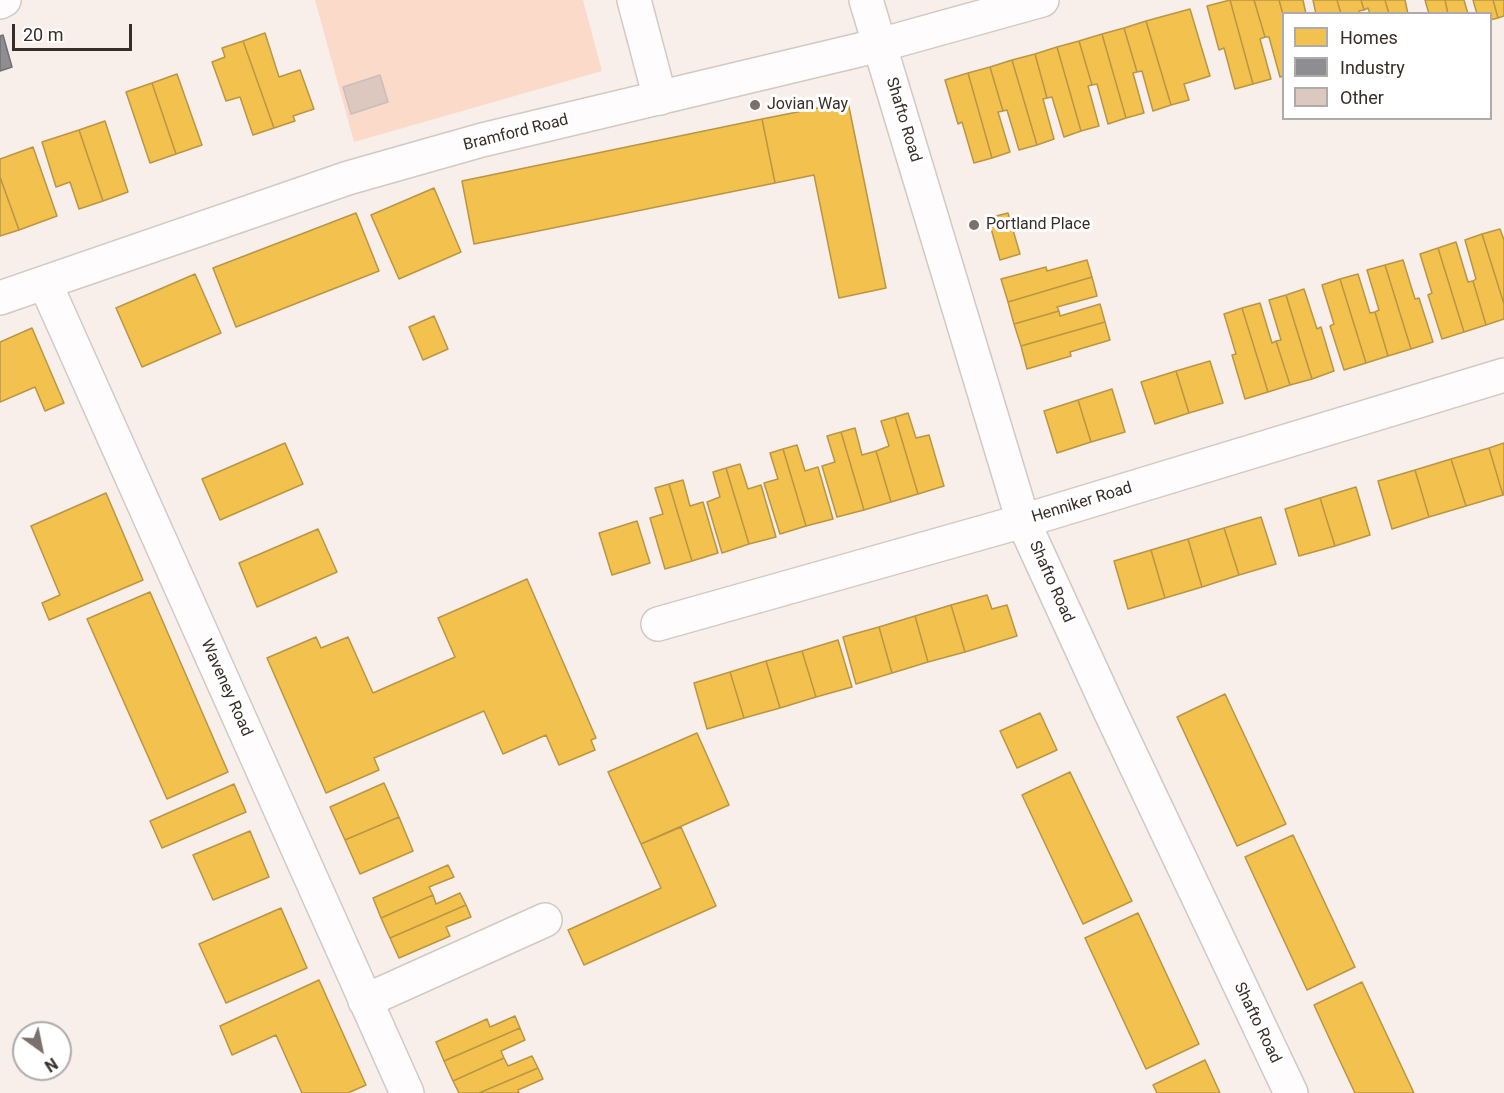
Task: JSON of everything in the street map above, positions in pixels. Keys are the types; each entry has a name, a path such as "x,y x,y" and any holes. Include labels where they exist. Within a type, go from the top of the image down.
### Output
{"street":[{"path":"0,2 4,0"},
{"path":"634,0 660,98"},
{"name":"Shafto Road","path":"866,0 1023,521 1110,711 1291,1093"},
{"name":"Bramford Road","path":"0,298 348,178 482,140 880,45 1042,0"},
{"name":"Waveney Road","path":"45,283 406,1093"},
{"name":"Henniker Road","path":"658,624 1023,521 1504,375"},
{"path":"365,1001 545,920"}],"shaded area":[{"path":"315,0 583,0 602,71 354,142"}],"building: Homes":[{"path":"1230,0 1254,0 1265,37 1260,39 1271,79 1253,84"},
{"path":"1230,0 1253,84 1235,89 1224,48 1219,50 1207,6"},
{"path":"1254,0 1279,0 1282,12 1282,76 1280,77 1269,37 1265,37"},
{"path":"1279,0 1303,0 1306,12 1282,12"},
{"path":"1313,0 1337,0 1340,12 1316,12"},
{"path":"1337,0 1361,0 1364,10 1340,12"},
{"path":"1361,0 1385,0 1388,12 1369,12 1368,8 1364,10"},
{"path":"1385,0 1405,0 1408,12 1388,12"},
{"path":"1425,0 1445,0 1448,12 1428,12"},
{"path":"1445,0 1464,0 1467,12 1448,12"},
{"path":"1473,0 1493,0 1498,18 1492,20 1492,12 1476,12"},
{"path":"1493,0 1504,0 1504,16 1498,18"},
{"path":"1190,9 1210,76 1184,84 1189,100 1171,105 1146,21"},
{"path":"1146,21 1171,105 1153,111 1142,71 1137,72 1124,28"},
{"path":"1124,28 1137,72 1133,73 1144,113 1126,118 1102,34"},
{"path":"265,33 279,77 300,70 314,109 293,116 295,121 274,128 243,41"},
{"path":"1102,34 1126,118 1108,124 1097,84 1092,85 1079,41"},
{"path":"243,41 274,128 253,135 240,97 226,101 212,62 225,57 222,48"},
{"path":"1079,41 1092,85 1088,86 1099,126 1081,131 1057,47"},
{"path":"1057,47 1081,131 1064,137 1052,97 1047,98 1035,54"},
{"path":"1035,54 1047,98 1043,99 1054,139 1037,145 1012,60"},
{"path":"1012,60 1037,145 1019,150 1007,110 1003,111 990,67"},
{"path":"990,67 1003,111 998,112 1010,152 992,158 968,73"},
{"path":"968,73 992,158 974,163 962,122 958,124 945,80"},
{"path":"177,74 202,145 176,154 152,83"},
{"path":"152,83 176,154 150,163 126,92"},
{"path":"848,102 886,288 839,298 814,175 775,183 762,119"},
{"path":"762,119 775,183 474,244 462,181"},
{"path":"105,121 128,192 103,201 79,130"},
{"path":"79,130 103,201 79,209 70,182 56,187 42,142"},
{"path":"33,147 57,216 19,230 0,177 0,159"},
{"path":"0,177 19,230 0,236"},
{"path":"434,188 461,252 399,279 371,215"},
{"path":"356,213 379,271 236,327 213,268"},
{"path":"1008,213 1020,254 1000,260 988,218"},
{"path":"1500,229 1504,240 1504,304 1482,234"},
{"path":"1482,234 1504,304 1504,319 1486,325 1473,281 1476,279 1465,240"},
{"path":"1456,242 1468,282 1473,281 1486,325 1464,332 1438,248"},
{"path":"1438,248 1464,332 1442,339 1428,295 1432,293 1420,254"},
{"path":"1087,260 1092,277 1008,302 1001,279 1046,267 1047,271"},
{"path":"1403,260 1415,299 1419,298 1433,342 1411,349 1385,265"},
{"path":"1385,265 1411,349 1388,356 1375,312 1379,310 1367,270"},
{"path":"195,274 221,333 142,367 116,308"},
{"path":"1358,274 1370,313 1375,312 1388,356 1366,363 1340,279"},
{"path":"1092,277 1097,296 1057,307 1059,311 1014,324 1008,302"},
{"path":"1340,279 1366,363 1344,370 1330,326 1334,324 1322,285"},
{"path":"1304,289 1317,329 1321,327 1334,371 1312,379 1286,295"},
{"path":"1286,295 1312,379 1290,385 1276,341 1281,340 1269,300"},
{"path":"1260,303 1272,343 1276,341 1290,385 1268,392 1242,308"},
{"path":"1100,304 1105,322 1021,346 1014,324 1059,311 1060,316"},
{"path":"1242,308 1268,392 1245,399 1232,355 1236,354 1224,314"},
{"path":"434,316 448,349 423,360 409,327"},
{"path":"1105,322 1110,340 1070,352 1071,356 1027,369 1021,346"},
{"path":"32,328 64,403 45,411 35,387 0,402 0,342"},
{"path":"1210,361 1223,403 1189,413 1176,371"},
{"path":"1176,371 1189,413 1155,424 1141,382"},
{"path":"1112,389 1125,432 1091,442 1078,400"},
{"path":"1078,400 1091,442 1057,453 1044,411"},
{"path":"908,413 916,438 929,435 944,486 918,494 895,417"},
{"path":"895,417 918,494 891,502 876,451 889,446 881,421"},
{"path":"855,428 862,455 876,451 891,502 864,510 841,432"},
{"path":"841,432 864,510 837,517 822,466 835,462 827,436"},
{"path":"285,443 303,484 220,520 202,479"},
{"path":"1504,443 1504,495 1503,495 1489,448"},
{"path":"797,445 805,471 818,467 833,519 806,526 783,449"},
{"path":"1489,448 1503,495 1466,506 1451,459"},
{"path":"783,449 806,526 780,534 764,483 778,479 770,453"},
{"path":"1451,459 1466,506 1429,517 1415,470"},
{"path":"740,464 748,489 761,485 776,537 749,544 726,468"},
{"path":"726,468 749,544 722,553 707,502 720,497 713,472"},
{"path":"1415,470 1429,517 1392,529 1378,481"},
{"path":"683,480 690,506 703,502 718,553 692,561 669,484"},
{"path":"669,484 692,561 665,569 650,518 663,514 655,488"},
{"path":"1356,487 1370,535 1335,546 1320,498"},
{"path":"106,493 143,580 49,620 42,603 60,595 31,526"},
{"path":"1320,498 1335,546 1299,556 1285,509"},
{"path":"1261,517 1276,564 1239,575 1224,528"},
{"path":"637,521 650,563 612,575 599,533"},
{"path":"1224,528 1239,575 1202,587 1188,539"},
{"path":"318,529 337,572 257,607 239,563"},
{"path":"1188,539 1202,587 1165,598 1151,550"},
{"path":"1151,550 1165,598 1128,609 1114,561"},
{"path":"527,579 596,738 591,740 595,750 559,765 546,735 503,754 484,711 374,758 379,770 326,793 267,658 316,637 321,648 348,637 373,693 455,657 438,618"},
{"path":"150,592 228,772 167,799 87,619"},
{"path":"987,595 992,609 1007,605 1017,636 965,652 951,605"},
{"path":"951,605 965,652 928,662 915,616"},
{"path":"915,616 928,662 892,673 879,627"},
{"path":"879,627 892,673 856,684 843,637"},
{"path":"838,640 852,687 816,697 802,651"},
{"path":"802,651 816,697 780,708 766,661"},
{"path":"766,661 780,708 744,718 730,672"},
{"path":"730,672 744,718 707,729 694,683"},
{"path":"1225,694 1286,824 1237,846 1177,717"},
{"path":"1040,713 1057,750 1017,768 1000,731"},
{"path":"697,733 729,805 641,844 608,772"},
{"path":"1070,772 1132,901 1083,924 1022,795"},
{"path":"384,783 399,817 345,840 330,807"},
{"path":"234,784 246,812 162,848 150,821"},
{"path":"399,817 413,851 360,874 345,840"},
{"path":"681,827 716,906 584,965 568,930 661,888 641,844"},
{"path":"250,831 269,877 213,900 193,855"},
{"path":"1293,835 1355,967 1307,990 1245,857"},
{"path":"448,865 454,877 429,887 433,895 381,918 373,898"},
{"path":"460,893 466,905 390,938 381,918 433,895 436,904"},
{"path":"466,905 471,917 446,927 450,936 399,958 390,938"},
{"path":"281,908 307,968 226,1003 199,944"},
{"path":"1138,913 1199,1044 1146,1069 1085,938"},
{"path":"319,980 366,1085 348,1093 302,1093 276,1035 232,1055 220,1026"},
{"path":"1362,982 1414,1093 1355,1093 1331,1042 1314,1005"},
{"path":"515,1016 520,1028 444,1061 436,1042 487,1019 490,1027"},
{"path":"520,1028 525,1040 501,1051 504,1058 453,1081 444,1061"},
{"path":"532,1056 538,1068 479,1093 459,1093 453,1081 504,1058 508,1066"},
{"path":"1205,1060 1220,1093 1157,1093 1153,1085"},
{"path":"538,1068 543,1079 518,1090 519,1093 479,1093"}],"building: Industry":[{"path":"3,35 12,67 0,71 0,36"}],"building: Other":[{"path":"380,75 388,102 351,114 343,87"}],"place":[{"name":"Jovian Way","path":"755,105"},
{"name":"Portland Place","path":"974,225"}]}
